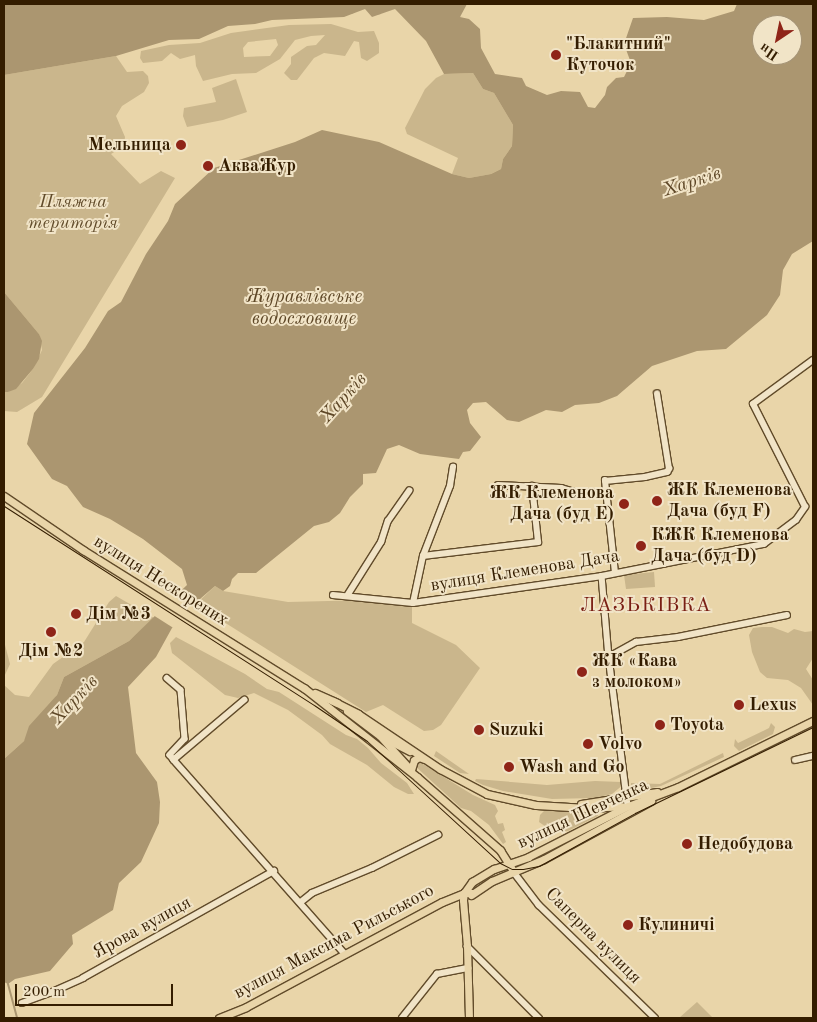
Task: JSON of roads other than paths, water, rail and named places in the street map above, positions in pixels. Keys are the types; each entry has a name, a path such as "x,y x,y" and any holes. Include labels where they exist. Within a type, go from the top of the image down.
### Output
{"main road":[{"name":"вулиця Нескорених","path":"4,496 142,587 331,704 500,850 513,871"},
{"path":"331,704 380,736 424,759"},
{"path":"331,704 358,714 466,785 512,802 557,807 597,808 628,806 654,799"},
{"name":"вулиця Шевченка","path":"513,871 544,859 670,790 813,721"},
{"name":"вулиця Нескорених","path":"380,736 413,773"},
{"path":"413,773 414,760 419,757 424,759"},
{"path":"557,807 670,790"},
{"name":"вулиця Шевченка","path":"509,864 528,857 628,806 670,790"},
{"path":"606,824 626,811 628,806"},
{"path":"597,808 601,814 598,820"},
{"name":"вулиця Максима Рильського","path":"469,1018 464,893 474,881 509,864"},
{"path":"464,906 473,893 492,880 513,871"},
{"name":"вулиця Максима Рильського","path":"219,1018 246,1006 442,902 464,893 473,893"}],"street":[{"name":"вулиця Клеменова Дача","path":"333,595 413,603 602,576 764,544 786,529 805,507 753,404 813,360"},
{"path":"615,573 605,481 664,474 669,469 656,394"},
{"name":"вулиця Клеменова Дача","path":"413,603 423,556 450,486 453,467"},
{"path":"498,485 561,488 574,492 606,492"},
{"path":"423,556 538,542 532,486"},
{"path":"347,596 380,542 388,521 409,491"},
{"path":"602,576 609,657 628,806"},
{"path":"609,657 636,642 678,637 787,615"},
{"path":"167,678 181,690 185,739 170,755 274,871 344,953"},
{"path":"174,760 245,700"},
{"path":"795,760 813,756"},
{"path":"301,902 312,893 372,868 438,836"},
{"name":"Ярова вулиця","path":"22,1003 83,978 274,871"},
{"name":"Саперна вулиця","path":"513,871 518,880 546,912 655,1018"},
{"path":"467,946 539,1018"},
{"path":"402,1018 436,974 468,968"}],"water":[{"name":"Журавлівське водосховище","path":"4,4 467,4 460,17 469,19 480,29 481,48 495,74 522,78 526,86 547,95 561,91 580,92 588,107 595,108 605,95 607,87 616,78 624,77 631,63 624,44 633,18 667,17 704,20 734,11 737,4 813,4 813,241 792,254 783,270 780,295 767,315 726,349 697,351 652,366 617,396 599,403 575,405 562,412 546,410 519,422 507,420 486,402 473,403 467,410 470,423 481,437 470,451 463,452 459,459 420,454 399,445 387,449 376,473 363,474 363,484 350,497 340,513 329,522 314,526 256,573 238,573 232,579 230,586 223,591 215,586 200,599 172,628 156,657 128,687 136,753 157,782 160,802 159,823 141,862 119,883 113,910 72,935 73,944 50,971 15,979 8,984 4,982 4,759 24,741 29,726 57,695 64,677 129,641 187,585 182,569 143,539 110,519 83,507 67,486 52,479 27,444 34,413 85,348 108,311 121,302 146,254 168,221 175,204 214,168 295,142 322,130 379,142 452,174 469,178 491,174 501,169 503,159 512,146 513,125 494,93 483,89 473,73 444,74 426,41 395,9 372,17 365,9 344,17 272,20 255,24 228,26 199,39 169,40 116,56 4,75"},
{"path":"4,292 39,334 42,341 39,359 33,369 16,389 8,392 4,392"}],"waterway":[{"path":"8,984 17,1018"}],"tram line":[{"path":"4,506 367,741 500,863 512,869 539,866 635,813 813,727"}],"place":[{"name":"\"Блакитний\" Куточок","path":"556,55"},
{"name":"Мельница","path":"181,145"},
{"name":"АкваЖур","path":"208,166"},
{"name":"ЖК Клеменова Дача (буд F)","path":"657,501"},
{"name":"ЖК Клеменова Дача (буд Е)","path":"624,504"},
{"name":"КЖК Клеменова Дача (буд D)","path":"641,546"},
{"name":"Дім №3","path":"76,614"},
{"name":"Дім №2","path":"51,632"},
{"name":"ЖК «Кава з молоком»","path":"582,672"},
{"name":"Lexus","path":"739,705"},
{"name":"Toyota","path":"660,725"},
{"name":"Suzuki","path":"479,730"},
{"name":"Volvo","path":"588,744"},
{"name":"Wash and Go","path":"509,767"},
{"name":"Недобудова","path":"687,844"},
{"name":"Кулиничі","path":"628,925"}],"district":[{"name":"ЛАЗЬКІВКА","path":"646,606"}],"water label":[{"name":"Харків","path":"692,183"},
{"name":"Харків","path":"344,399"},
{"name":"Харків","path":"75,701"}],"park label":[{"name":"Пляжна територія","path":"73,213"}]}
